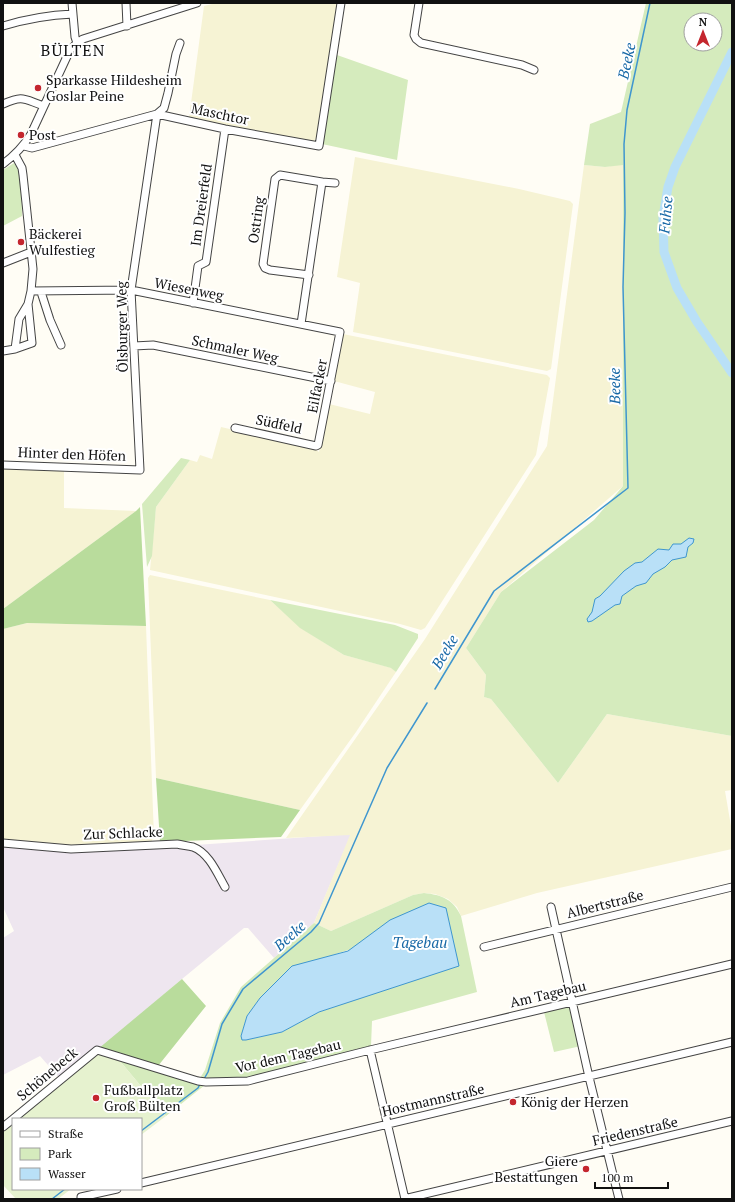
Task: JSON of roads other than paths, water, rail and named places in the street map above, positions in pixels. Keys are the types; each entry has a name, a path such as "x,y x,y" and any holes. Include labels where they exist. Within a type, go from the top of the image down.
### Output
{"street":[{"path":"72,3 75,37 77,43"},
{"path":"126,3 127,26"},
{"path":"3,164 24,146 70,50 77,43 197,3"},
{"name":"Maschtor","path":"24,146 32,148 157,114 225,130 319,146 341,3"},
{"path":"419,3 414,35 416,39 421,42 522,65 534,70"},
{"path":"3,26 32,18 73,14"},
{"path":"157,114 164,108 176,54 180,43"},
{"path":"3,104 17,98 24,98 44,106"},
{"name":"Ölsburger Weg","path":"140,470 131,290 157,114"},
{"name":"Im Dreierfeld","path":"193,303 198,266 206,262 225,130"},
{"path":"15,155 22,168 33,270 28,304 19,319 15,349"},
{"name":"Ostring","path":"309,275 270,270 265,268 263,264 275,179 280,175 335,183"},
{"path":"302,324 322,182"},
{"path":"3,263 31,252"},
{"name":"Wiesenweg","path":"31,291 131,290 340,332"},
{"path":"41,292 50,320 62,345"},
{"path":"3,351 15,349 32,343 28,304"},
{"name":"Eilfacker","path":"318,445 340,332"},
{"name":"Schmaler Weg","path":"134,346 153,345 331,381"},
{"name":"Südfeld","path":"235,428 316,446 318,445"},
{"name":"Hinter den Höfen","path":"3,465 140,470"},
{"name":"Zur Schlacke","path":"3,843 71,849 177,844 194,848 203,854 212,863 225,887"},
{"name":"Albertstraße","path":"484,947 732,887"},
{"path":"551,907 555,930 619,1199"},
{"name":"Am Tagebau","path":"370,1050 732,964"},
{"name":"Hostmannstraße","path":"142,1183 732,1042"},
{"name":"Vor dem Tagebau","path":"97,1050 198,1081 206,1082 248,1081 370,1050"},
{"name":"Schönebeck","path":"14,1118 97,1050"},
{"path":"370,1050 405,1199"},
{"name":"Schönebeck","path":"3,1127 12,1120"},
{"name":"Friedenstraße","path":"405,1199 732,1121"},
{"path":"81,1198 113,1190"}],"water":[{"path":"689,538 694,539 693,543 688,547 686,557 672,560 665,567 653,574 646,583 636,586 622,596 620,604 615,605 592,621 588,622 587,619 592,612 595,599 600,596 624,571 635,563 642,562 658,549 669,550 673,544 681,544"},
{"name":"Tagebau","path":"429,903 446,908 459,966 319,1012 282,1032 242,1040 241,1036 247,1016 260,998 292,966 348,951 390,920"}],"waterway":[{"name":"Beeke","path":"435,689 494,591 628,488 623,287 625,213 624,144 627,110 650,3"},
{"name":"Fuhse","path":"732,52 675,167 668,187 663,217 664,252 677,288 697,322 732,373"},
{"name":"Beeke","path":"204,1079 208,1072 222,1024 243,989 311,932 319,923 387,768 427,703"},
{"name":"Beeke","path":"142,1130 198,1088 200,1084"},
{"name":"Beeke","path":"52,1199 64,1190"}],"place":[{"name":"Sparkasse Hildesheim Goslar Peine","path":"38,88"},
{"name":"Post","path":"21,135"},
{"name":"Bäckerei Wulfestieg","path":"21,242"},
{"name":"Fußballplatz Groß Bülten","path":"96,1098"},
{"name":"König der Herzen","path":"513,1102"},
{"name":"Giere Bestattungen","path":"586,1169"}],"district":[{"name":"BÜLTEN","path":"73,50"}]}
